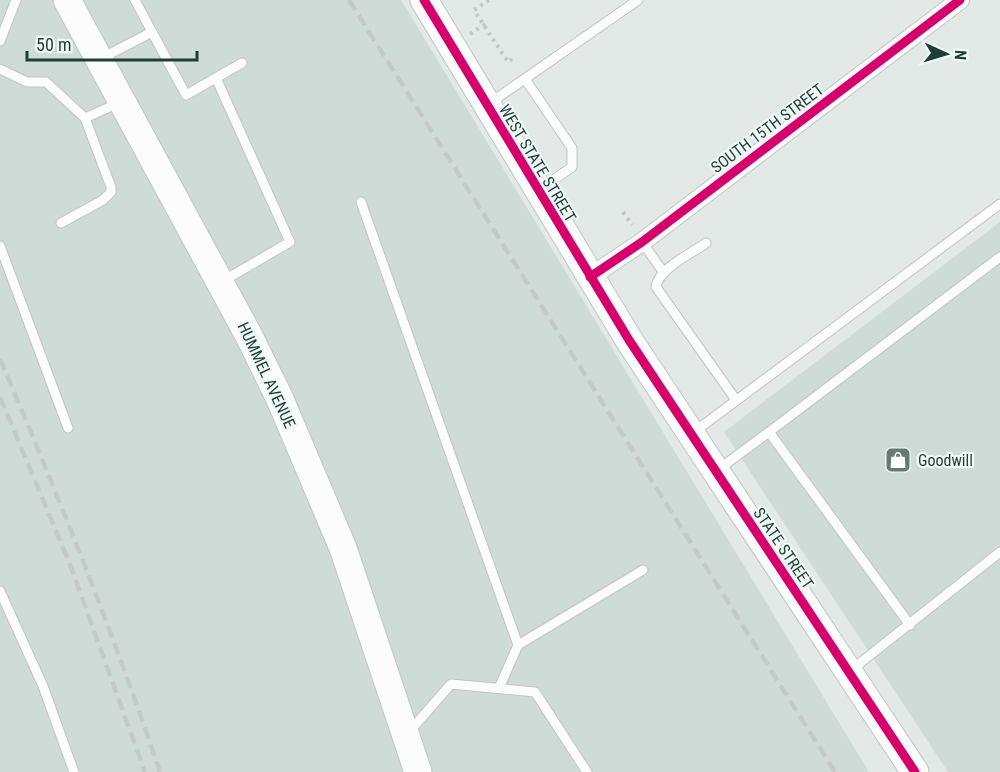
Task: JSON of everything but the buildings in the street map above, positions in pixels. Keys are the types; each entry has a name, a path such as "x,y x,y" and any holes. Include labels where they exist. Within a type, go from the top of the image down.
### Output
{"main road":[{"name":"HUMMEL AVENUE","path":"68,0 279,397 343,548 418,772"},
{"name":"WEST STATE STREET","path":"424,0 629,340"},
{"name":"STATE STREET","path":"629,340 915,772"}],"street":[{"name":"SOUTH 15TH STREET","path":"590,278 639,236 960,0"}],"lane":[{"path":"0,41 15,0"},
{"path":"135,0 186,95 242,63"},
{"path":"486,106 638,0"},
{"path":"100,59 152,32"},
{"path":"0,69 27,82 46,82 85,118 111,192 103,200 61,223"},
{"path":"216,78 290,242 220,283"},
{"path":"525,79 572,148 572,167 538,191"},
{"path":"85,118 123,101"},
{"path":"362,202 518,645"},
{"path":"691,435 1000,204"},
{"path":"639,236 664,273"},
{"path":"706,243 664,273 658,279 656,287 736,400"},
{"path":"0,246 68,428"},
{"path":"716,472 1000,257"},
{"path":"769,432 910,624"},
{"path":"848,672 1000,552"},
{"path":"499,688 518,645 643,570"},
{"path":"0,591 43,686 74,772"},
{"path":"406,736 450,684 535,692 587,772"}],"path":[{"path":"489,0 474,10 486,24 508,62 512,59"},
{"path":"469,34 486,24"},
{"path":"623,212 639,236"}],"shaded area":[{"path":"0,0 401,0 869,772 0,772"},
{"path":"1000,222 1000,772 948,772 724,432"}],"railway":[{"path":"349,0 835,772"},
{"path":"0,359 84,564 160,772"},
{"path":"0,397 69,562 145,772"}],"cycle path":[{"path":"424,0 629,340 915,772"},
{"path":"590,277 642,242 960,0"}],"place":[{"name":"Goodwill","path":"898,460"}]}
